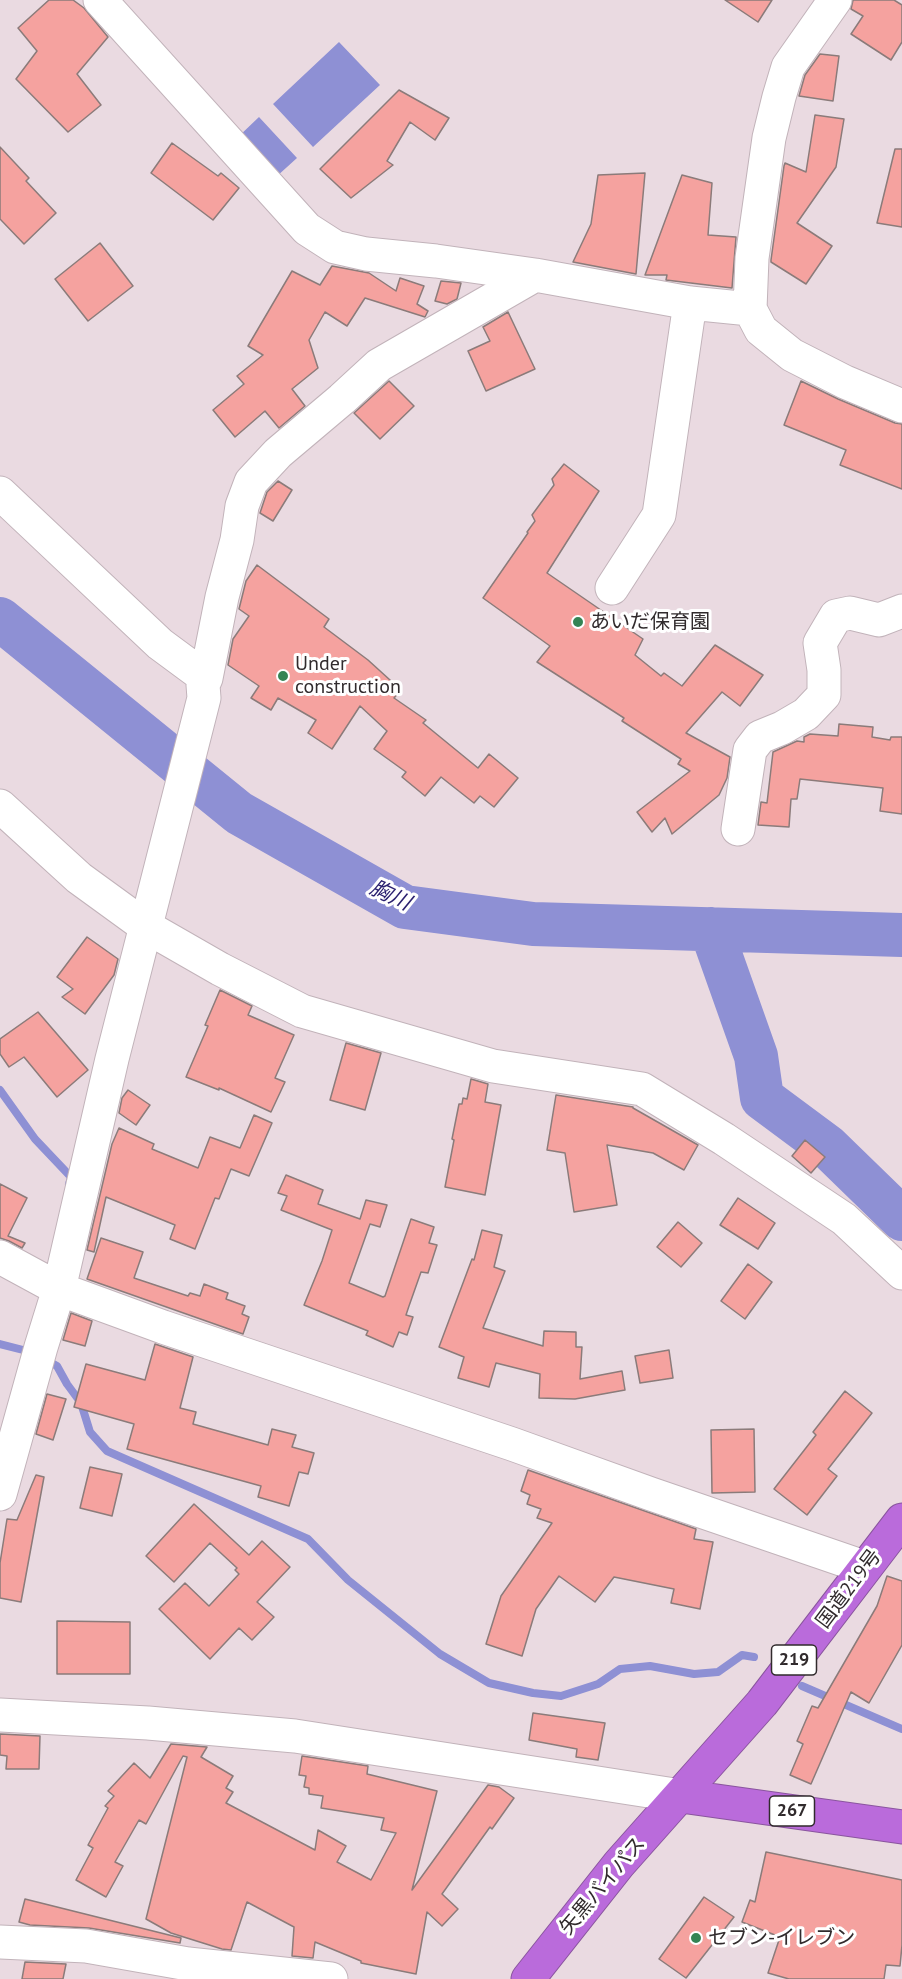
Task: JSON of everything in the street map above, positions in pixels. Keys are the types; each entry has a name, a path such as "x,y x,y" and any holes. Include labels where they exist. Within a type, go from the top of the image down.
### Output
{"highway":[{"name":"国道219号","path":"681,1796 762,1703 902,1520"},
{"name":"267","path":"681,1796 902,1827"},
{"name":"矢黒バイパス","path":"528,1979 619,1864 681,1796"}],"street":[{"path":"100,0 307,229 335,247 366,254 535,275 690,303 750,309"},
{"path":"836,0 788,67 779,97 769,138 752,258 750,309 761,330 792,355 845,382 902,406"},
{"path":"0,1494 59,1289 112,1059 205,688 222,597 237,540 242,506 251,482 278,453 379,365 535,275"},
{"path":"612,588 659,515 690,303"},
{"path":"0,493 205,688"},
{"path":"738,829 750,750 760,737 806,714 824,694 824,670 820,643 836,616 850,613 879,620 902,611"},
{"path":"0,806 79,878 148,918 220,969 302,1011 493,1066 642,1089 724,1139 844,1219 902,1273"},
{"path":"0,1257 59,1289 163,1327 512,1444 864,1568"},
{"path":"0,1715 148,1723 295,1736 681,1796"},
{"path":"0,1942 86,1946 188,1964 331,1979"}],"water":[{"path":"339,42 380,85 313,147 273,104"},
{"path":"259,117 297,158 276,177 238,137"}],"building":[{"path":"49,0 73,0 84,8 108,37 77,74 101,105 68,132 16,79 37,51 18,28"},
{"path":"725,0 772,0 758,22"},
{"path":"853,0 894,0 902,5 902,42 891,60 851,34 863,16 851,9"},
{"path":"820,54 839,56 833,101 799,96 805,75"},
{"path":"399,90 449,118 435,140 410,122 387,161 393,165 351,198 320,169"},
{"path":"815,115 844,119 836,167 797,223 832,246 806,284 771,260 784,166 785,163 806,172"},
{"path":"172,143 218,176 221,173 239,188 213,220 151,173"},
{"path":"0,147 29,178 26,181 56,213 24,244 0,219"},
{"path":"895,149 902,149 902,227 877,223"},
{"path":"645,173 636,274 573,262 591,224 598,175"},
{"path":"682,175 712,183 708,235 736,237 732,288 666,280 667,275 645,275"},
{"path":"100,243 133,286 88,321 55,279"},
{"path":"332,266 369,273 396,291 400,278 424,286 417,304 428,311 425,317 365,298 347,326 325,312 309,340 318,368 292,389 305,406 279,428 265,411 235,437 213,410 244,384 237,376 263,355 248,346 292,271 320,285"},
{"path":"441,281 461,283 457,299 447,304 435,301"},
{"path":"508,312 535,369 486,391 468,351 490,341 483,327"},
{"path":"389,381 414,406 380,439 354,413"},
{"path":"801,381 838,399 902,424 902,489 840,465 846,450 784,425"},
{"path":"564,464 599,491 547,573 643,639 635,655 661,676 664,673 682,686 715,645 763,675 740,706 722,692 686,733 730,757 727,778 719,795 672,834 665,818 652,832 637,812 690,771 678,764 681,759 622,721 624,718 537,662 550,646 483,598 528,533 535,521 532,515 554,485 552,479"},
{"path":"278,481 292,490 273,521 260,513 267,492"},
{"path":"257,565 329,619 324,627 368,660 401,690 394,698 426,720 423,723 478,768 489,754 518,778 494,807 480,796 474,803 441,777 425,796 402,777 406,772 374,749 387,731 360,706 332,749 308,733 316,720 278,698 271,710 251,698 259,686 228,665 233,639 249,616 239,609 246,581"},
{"path":"839,724 873,727 872,737 890,740 891,737 902,737 902,814 880,811 883,788 800,779 797,799 791,799 789,827 758,825 761,802 767,803 773,752 797,741 804,742 804,737 810,734 838,736"},
{"path":"87,937 118,959 114,975 85,1014 62,997 73,989 57,977"},
{"path":"220,990 252,1006 248,1015 294,1035 275,1078 285,1082 271,1112 219,1088 219,1090 186,1077 208,1026 205,1025"},
{"path":"38,1012 88,1070 57,1097 24,1057 9,1067 0,1054 0,1039"},
{"path":"346,1043 381,1053 365,1110 330,1100"},
{"path":"471,1079 488,1084 485,1102 501,1105 485,1195 445,1187 459,1104 462,1104 463,1098 467,1099"},
{"path":"128,1090 150,1105 136,1125 119,1113 122,1098"},
{"path":"556,1095 633,1107 698,1145 684,1170 653,1153 607,1145 617,1205 574,1212 565,1153 547,1150"},
{"path":"254,1115 272,1123 249,1176 231,1169 219,1199 215,1198 195,1249 170,1239 175,1225 106,1197 94,1252 87,1250 112,1144 119,1128 154,1144 152,1149 198,1168 210,1137 240,1148"},
{"path":"805,1140 825,1157 811,1173 792,1156"},
{"path":"286,1175 323,1190 318,1204 360,1219 366,1200 387,1205 380,1227 370,1224 349,1283 383,1297 411,1219 434,1227 429,1243 437,1245 428,1273 421,1272 406,1315 413,1317 407,1335 399,1332 393,1347 366,1335 368,1331 304,1305 332,1230 281,1210 287,1196 278,1193"},
{"path":"0,1184 27,1198 8,1236 25,1243 22,1248 0,1238"},
{"path":"738,1198 775,1223 758,1249 720,1225"},
{"path":"678,1222 702,1243 681,1267 657,1247"},
{"path":"482,1230 502,1235 494,1267 505,1271 483,1328 543,1346 544,1331 576,1332 576,1347 582,1347 580,1379 622,1371 625,1390 575,1399 539,1398 540,1374 496,1363 489,1387 458,1378 464,1357 439,1347 472,1259 474,1260"},
{"path":"101,1238 143,1252 134,1278 188,1296 190,1293 200,1296 204,1284 228,1293 226,1299 245,1306 242,1314 249,1317 243,1334 87,1279"},
{"path":"748,1264 772,1282 745,1319 721,1301"},
{"path":"71,1313 92,1321 85,1346 63,1340"},
{"path":"155,1344 193,1357 180,1408 196,1412 193,1424 268,1445 272,1429 296,1435 292,1447 314,1453 308,1474 299,1472 289,1506 258,1497 261,1486 127,1449 134,1424 74,1407 86,1364 145,1380"},
{"path":"669,1350 673,1378 640,1383 635,1356"},
{"path":"845,1391 872,1413 828,1469 837,1476 807,1515 774,1489 816,1435 813,1432"},
{"path":"47,1394 66,1399 53,1440 36,1434"},
{"path":"754,1429 755,1492 712,1493 711,1430"},
{"path":"90,1467 122,1474 112,1516 80,1508"},
{"path":"528,1470 696,1529 694,1539 713,1542 700,1609 671,1603 674,1589 614,1577 595,1602 559,1576 536,1609 522,1656 486,1644 501,1596 552,1523 537,1518 541,1509 527,1504 530,1495 521,1491"},
{"path":"36,1475 44,1477 21,1602 0,1598 0,1563 7,1519 17,1520"},
{"path":"194,1504 249,1555 262,1541 290,1567 257,1602 274,1617 252,1640 239,1628 210,1659 159,1609 185,1583 209,1606 239,1574 235,1570 237,1568 210,1543 174,1582 146,1556"},
{"path":"887,1576 902,1581 902,1645 869,1703 851,1692 811,1784 790,1775 803,1744 797,1741 812,1706 818,1708 877,1606"},
{"path":"57,1621 130,1622 130,1674 57,1674"},
{"path":"533,1713 605,1723 598,1760 576,1757 577,1749 529,1740"},
{"path":"0,1734 40,1736 39,1769 6,1769 7,1756 0,1755"},
{"path":"171,1744 207,1747 201,1757 233,1776 226,1788 233,1792 226,1803 315,1850 318,1830 346,1846 337,1862 371,1880 396,1833 381,1830 384,1818 321,1808 323,1796 309,1794 309,1788 304,1787 306,1776 299,1775 302,1756 368,1766 367,1774 437,1791 412,1890 488,1785 499,1787 514,1798 442,1894 458,1909 442,1926 427,1912 416,1974 361,1963 361,1961 315,1942 313,1958 292,1956 294,1927 247,1902 231,1950 222,1949 171,1933 146,1919 187,1757 183,1756 146,1824 139,1820 115,1862 123,1866 106,1897 76,1880 93,1848 88,1845 108,1808 105,1806 114,1796 108,1791 134,1763 150,1778"},
{"path":"766,1852 902,1880 900,1966 886,1965 884,1979 789,1979 768,1973 780,1937 742,1922 750,1900 755,1902"},
{"name":"セブン-イレブン","path":"704,1897 734,1917 686,1978 659,1959"},
{"path":"25,1899 181,1938 180,1943 89,1928 30,1925 19,1922"},
{"path":"25,1962 66,1964 63,1979 22,1979"}],"waterway":[{"name":"胸川","path":"0,619 239,813 405,907 533,924 902,935"},
{"path":"711,929 756,1056 762,1098 828,1147 902,1219"},
{"path":"0,1090 35,1139 71,1177 69,1184"},
{"path":"0,1344 31,1352"},
{"path":"46,1360 57,1366 81,1403 90,1432 107,1451 308,1539 348,1580 440,1654 489,1683 533,1693 561,1696 598,1684 620,1669 650,1666 694,1674 718,1672 742,1655 754,1657"},
{"path":"802,1686 902,1729"}],"place":[{"name":"あいだ保育園","path":"578,622"},
{"name":"Under construction","path":"283,676"},
{"name":"セブン-イレブン","path":"696,1938"}]}
